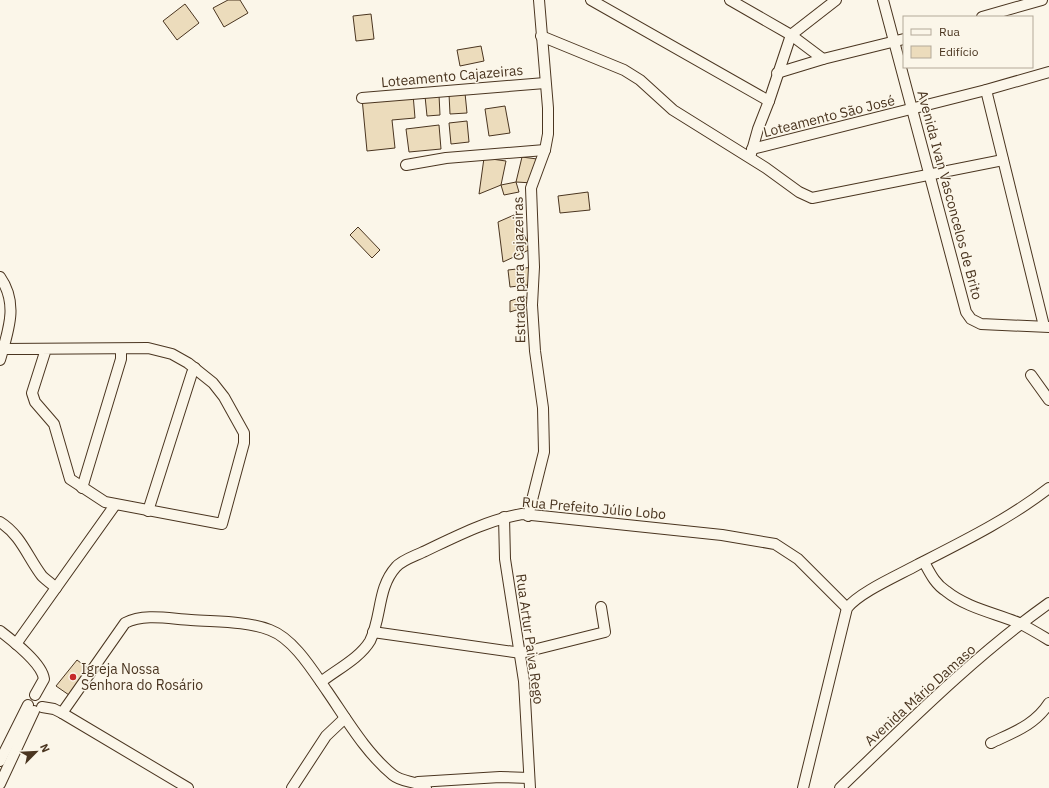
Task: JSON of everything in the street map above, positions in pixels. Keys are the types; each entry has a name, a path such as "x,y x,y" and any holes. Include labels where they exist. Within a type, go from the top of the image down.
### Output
{"street":[{"name":"Estrada para Cajazeiras","path":"528,516 544,452 543,408 532,328 534,267 531,188 545,150 548,127 539,0"},
{"path":"591,0 769,101"},
{"path":"730,0 791,35 823,59"},
{"path":"751,154 791,35 836,0"},
{"name":"Avenida Ivan Vasconcelos de Brito","path":"883,0 966,312 971,319 981,324 1046,327"},
{"path":"986,16 1042,0"},
{"path":"541,36 624,70 640,80 673,110 751,154 799,192 812,198 930,176 1003,160"},
{"path":"777,73 823,59 903,39"},
{"name":"Loteamento São José","path":"751,154 1049,72"},
{"name":"Loteamento Cajazeiras","path":"362,98 545,83"},
{"path":"986,90 1046,327"},
{"path":"406,165 446,158 545,150"},
{"path":"0,277 8,291 12,304 11,324 0,360"},
{"path":"82,488 120,359 121,348"},
{"path":"3,349 148,348 164,351 180,358 195,368 213,383 224,397 244,433 244,443 222,524 115,505 105,502 70,480 54,424 35,402 32,393 46,349"},
{"path":"148,510 192,373 195,368"},
{"path":"1031,375 1049,400"},
{"path":"803,788 847,608 852,602 869,592 1028,505 1049,488"},
{"path":"16,644 115,505"},
{"name":"Rua Prefeito Júlio Lobo","path":"321,682 358,654 369,642 373,632 383,588 396,566 462,534 504,517 522,514 528,516 699,532 775,544 798,559 847,608"},
{"name":"Rua Artur Paiva Rego","path":"504,517 505,559 521,653 524,681 530,783"},
{"path":"0,522 13,533 26,550 42,576 56,588"},
{"path":"924,562 934,580 945,591 994,615 1020,624 1049,640"},
{"name":"Avenida Mário Damaso","path":"840,788 929,702 1020,624 1049,603"},
{"path":"373,632 521,653 605,632 601,607"},
{"path":"62,713 126,623 133,619 153,617 236,623 270,630 280,636 303,657 377,760 394,776 401,780 422,785 500,777 530,783"},
{"path":"0,631 35,662 44,675 44,679 35,696 42,699 35,707 0,761"},
{"path":"991,743 1030,724 1042,714 1049,703"},
{"path":"35,707 54,709 62,713 188,788"},
{"path":"0,784 35,707"},
{"path":"292,788 326,736 346,718"}],"building":[{"path":"228,0 240,0 248,13 224,27 213,8"},
{"path":"185,4 199,23 177,40 163,21"},
{"path":"371,14 374,39 356,41 353,16"},
{"path":"481,46 484,61 460,66 457,50"},
{"path":"465,93 467,113 450,114 449,94"},
{"path":"413,94 415,118 392,120 395,148 367,151 362,98"},
{"path":"439,95 440,115 427,116 425,96"},
{"path":"505,106 510,133 489,136 485,109"},
{"path":"467,121 469,142 451,144 449,123"},
{"path":"439,125 441,149 409,152 406,129"},
{"path":"522,157 537,159 533,183 516,182"},
{"path":"484,158 506,161 501,185 479,194"},
{"path":"516,182 519,192 504,195 501,185"},
{"path":"588,192 590,210 560,213 558,196"},
{"path":"514,215 531,249 503,262 498,222"},
{"path":"358,227 380,250 372,258 350,235"},
{"path":"534,267 536,284 510,287 508,270"},
{"path":"525,296 532,305 510,312 510,301"},
{"name":"Igreja Nossa Senhora do Rosário","path":"77,660 89,669 69,695 56,686"}],"place":[{"name":"Igreja Nossa Senhora do Rosário","path":"73,677"}]}
